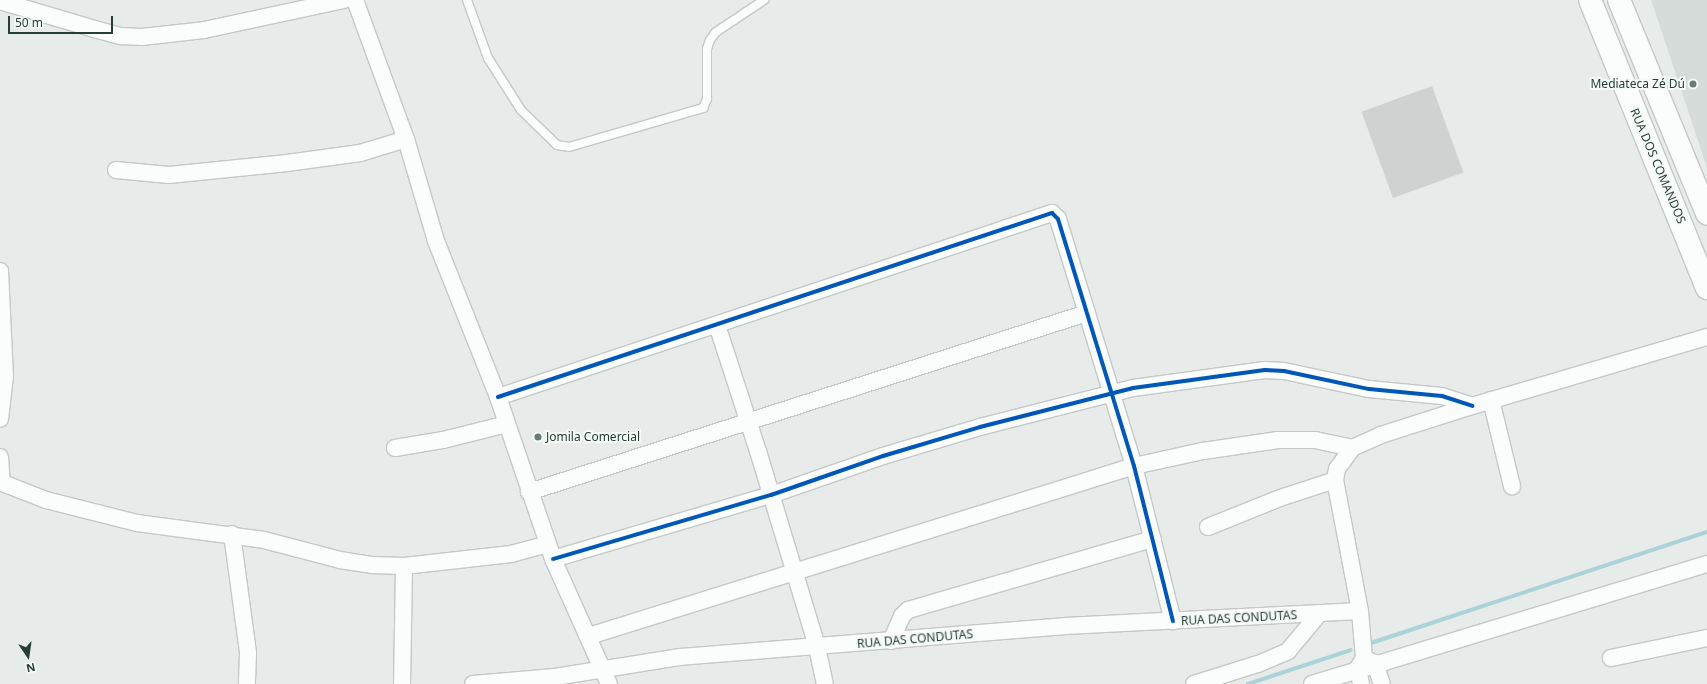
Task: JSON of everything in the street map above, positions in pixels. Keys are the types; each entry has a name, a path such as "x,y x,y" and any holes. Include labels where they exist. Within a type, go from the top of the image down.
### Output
{"main road":[{"name":"RUA DOS COMANDOS","path":"1590,0 1707,288"},
{"path":"1619,0 1707,214"}],"street":[{"path":"0,1 98,30 122,36 142,37 204,30 344,0"},
{"path":"355,0 406,139 436,241 498,397 529,492 551,551 607,677"},
{"path":"116,170 169,175 287,163 360,153 406,139"},
{"path":"498,397 1052,213 1058,219 1134,466 1173,621"},
{"path":"0,272 5,376 0,419"},
{"path":"529,492 1087,313"},
{"path":"717,325 749,421 817,647 825,684"},
{"path":"1361,684 1365,663 1360,611 1335,480 1337,469 1352,448 1375,437 1491,400 1707,337"},
{"path":"0,457 1,483 46,500 137,523 232,534 264,540 340,560 404,566 551,551 771,495 883,456 1112,392 1265,370 1301,373 1369,389 1442,396 1472,406"},
{"path":"1491,400 1512,486"},
{"path":"395,448 443,440 506,424"},
{"path":"589,636 1134,466 1203,451 1278,440 1315,440 1352,448"},
{"path":"1208,527 1280,498 1335,480"},
{"path":"232,534 248,653 248,684"},
{"path":"891,641 902,616 908,610 1153,539"},
{"path":"1312,684 1365,663 1707,564"},
{"path":"402,684 404,566"},
{"name":"RUA DAS CONDUTAS","path":"473,684 607,677 680,656 817,647 1065,626 1360,611"},
{"path":"1194,684 1258,664 1288,651 1319,614"},
{"path":"1611,658 1707,638"},
{"path":"1365,663 1382,684"}],"lane":[{"path":"467,0 488,58 521,110 557,145 569,147 702,108 707,100 707,49 710,40 716,32 764,0"}],"shaded area":[{"name":"Mediateca Zé Dú","path":"1651,0 1707,0 1707,168"}],"building":[{"path":"1432,86 1463,172 1393,198 1362,112"}],"waterway":[{"path":"1371,643 1707,532"},
{"path":"1248,684 1351,650"}],"cycle path":[{"path":"498,397 1052,213 1058,219 1134,466 1173,621"},
{"path":"553,559 771,495 883,456 980,427 1133,388 1265,370 1284,371 1369,389 1442,396 1472,406"}],"place":[{"name":"Mediateca Zé Dú","path":"1693,84"},
{"name":"Jomila Comercial","path":"538,437"}]}
